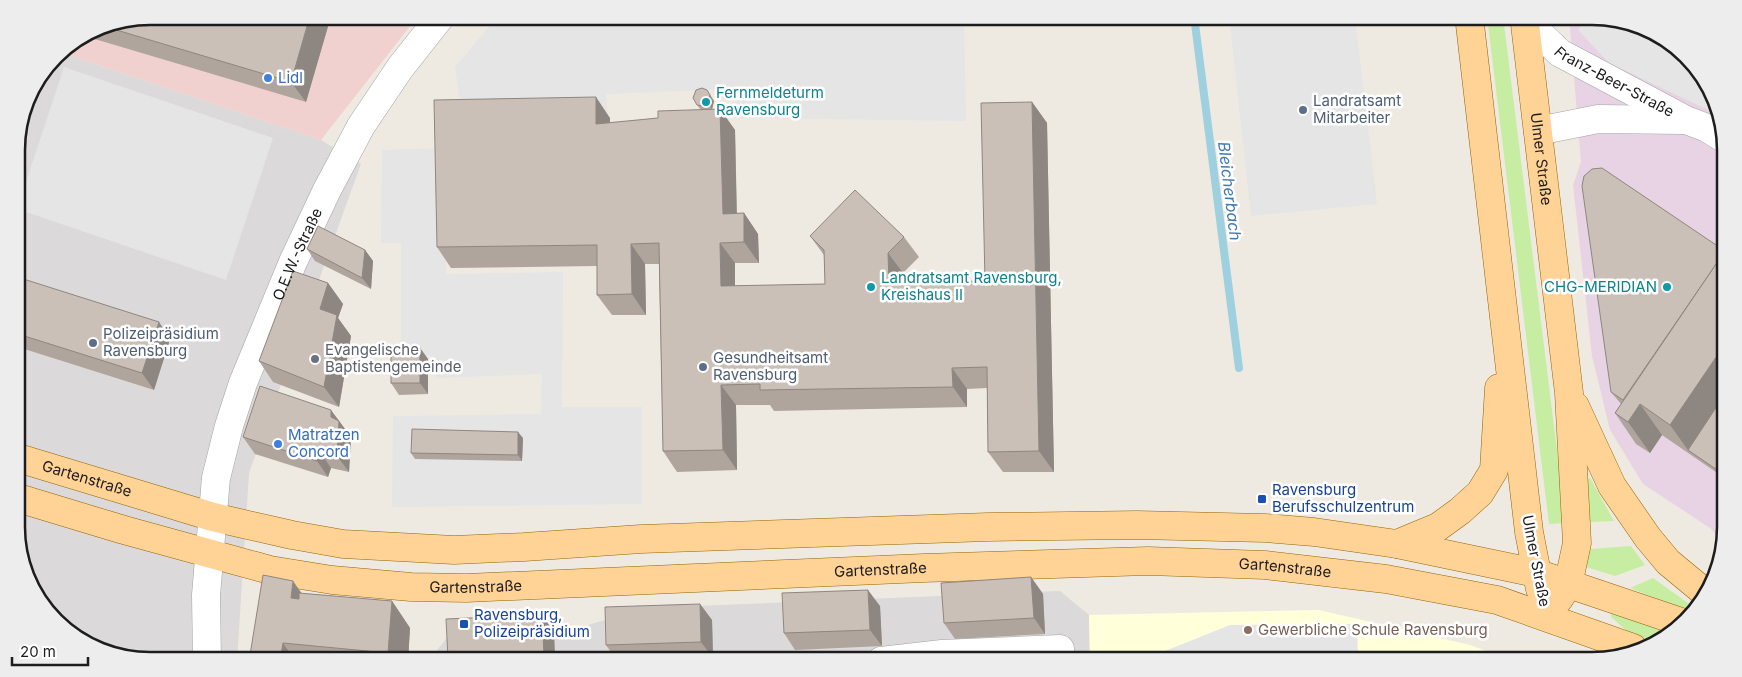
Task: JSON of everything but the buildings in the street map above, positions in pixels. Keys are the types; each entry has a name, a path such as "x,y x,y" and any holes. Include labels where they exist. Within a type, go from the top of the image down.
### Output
{"main road":[{"name":"Ulmer Straße","path":"1470,25 1529,532 1536,573 1548,617"},
{"name":"Ulmer Straße","path":"1525,25 1569,393 1577,543 1568,585 1548,617"},
{"path":"1397,544 1438,527 1460,511 1480,493 1494,470 1503,319"},
{"path":"1569,393 1612,486 1648,538 1668,562 1700,588"},
{"name":"Gartenstraße","path":"25,460 213,517 343,544 454,550 524,548 691,538 988,527 1137,525 1265,528 1314,532 1397,544 1536,573 1675,620"},
{"name":"Gartenstraße","path":"25,500 270,570 332,580 412,587 466,588 924,568 1129,562 1265,564 1386,579 1497,600 1628,646"}],"street":[{"name":"O.E.W.-Straße","path":"213,517 216,478 229,426 243,383 293,262 327,190 361,126 400,68 434,25"},
{"name":"Franz-Beer-Straße","path":"1531,25 1560,53 1686,120 1716,133"},
{"name":"Franz-Beer-Straße","path":"1538,131 1598,119 1686,120"},
{"path":"207,652 206,594 213,517"},
{"path":"989,652 1060,649 1060,652"}],"shaded area":[{"path":"142,25 411,25 321,140 69,55 81,46 102,35 126,27"},
{"path":"490,25 964,25 966,121 735,118 732,89 606,94 608,113 461,109 455,67"},
{"name":"Landratsamt Mitarbeiter","path":"1230,25 1356,25 1377,204 1251,216"},
{"path":"1570,25 1616,27 1647,38 1668,51 1691,74 1700,88 1713,118 1716,134 1717,535 1710,528 1643,484 1610,430 1592,356 1573,185 1581,162"},
{"path":"1582,25 1616,27 1654,42 1668,51 1691,74 1710,111 1609,63 1578,30"},
{"path":"69,55 321,140 361,164 249,473 238,652 150,652 118,648 95,639 68,621 46,596 38,582 27,551 25,535 25,142 29,118 42,88 56,68"},
{"path":"64,67 273,138 226,280 25,212 25,185"},
{"path":"445,148 446,274 563,272 562,407 642,407 642,504 392,507 393,416 541,414 542,374 436,378 436,357 401,350 401,243 381,243 382,150"},
{"path":"1060,591 1089,615 1090,652 436,652 452,631 585,626 645,608"},
{"name":"Gewerbliche Schule Ravensburg","path":"1319,610 1470,645 1489,652 1090,652 1089,615"},
{"path":"1357,624 1358,652 1162,652 1230,625"}],"green space":[{"path":"1488,25 1504,25 1566,523 1549,524"},
{"path":"1590,478 1614,521 1590,522 1584,479"},
{"path":"1631,546 1645,565 1615,576 1583,566 1590,549"},
{"path":"1653,578 1690,604 1684,610 1630,588"},
{"path":"1611,612 1663,629 1647,639 1627,631 1611,617"}],"waterway":[{"name":"Bleicherbach","path":"1195,25 1239,368"}],"place":[{"name":"Lidl","path":"268,78"},
{"name":"Fernmeldeturm Ravensburg","path":"706,102"},
{"name":"Landratsamt Mitarbeiter","path":"1303,110"},
{"name":"Landratsamt Ravensburg, Kreishaus II","path":"871,287"},
{"name":"CHG-MERIDIAN","path":"1667,287"},
{"name":"Polizeipräsidium Ravensburg","path":"93,343"},
{"name":"Evangelische Baptistengemeinde","path":"315,359"},
{"name":"Gesundheitsamt Ravensburg","path":"703,367"},
{"name":"Matratzen Concord","path":"278,444"},
{"name":"Ravensburg Berufsschulzentrum","path":"1262,499"},
{"name":"Ravensburg, Polizeipräsidium","path":"464,624"},
{"name":"Gewerbliche Schule Ravensburg","path":"1248,630"}]}
